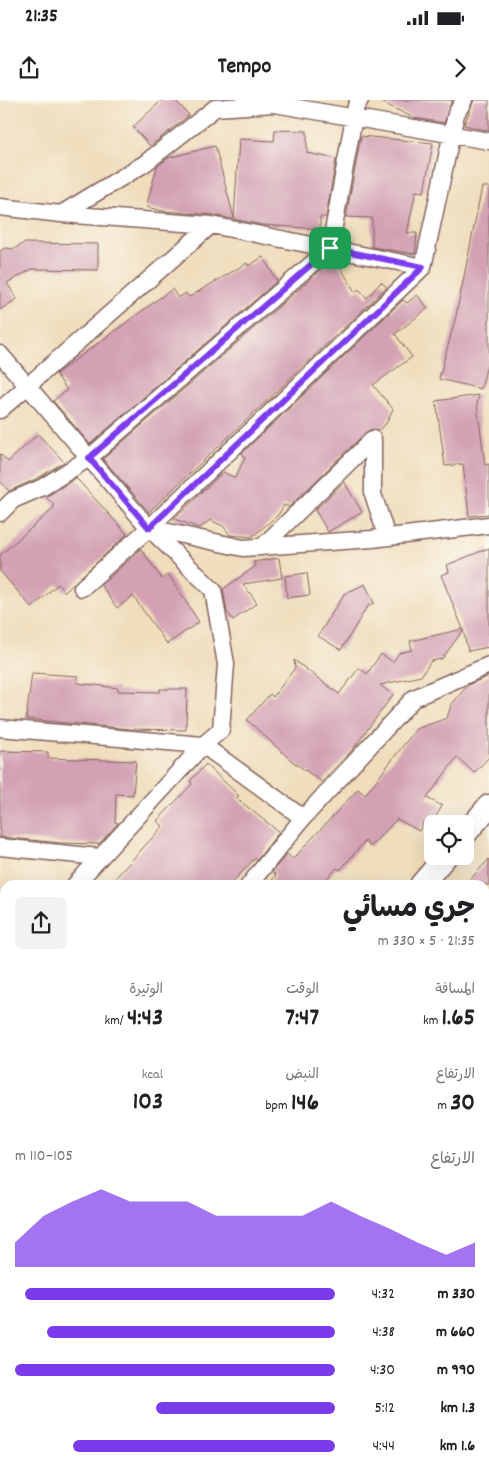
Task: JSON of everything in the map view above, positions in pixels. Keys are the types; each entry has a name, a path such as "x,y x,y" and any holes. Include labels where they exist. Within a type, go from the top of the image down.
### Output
{"street":[{"path":"0,513 13,500 43,487 89,458 330,248 354,116 360,100"},
{"path":"82,588 149,528 423,267 451,134 456,114 464,100"},
{"path":"61,214 144,164 217,104 275,104 354,116 489,141"},
{"path":"0,207 61,214 211,225 423,267"},
{"path":"0,410 211,225"},
{"path":"0,354 149,528 213,590 226,664 220,730 79,880"},
{"path":"262,547 373,439 373,494 387,538"},
{"path":"149,528 243,548 387,538 489,524"},
{"path":"253,880 303,818 414,698 489,665"},
{"path":"0,728 204,745 303,818"},
{"path":"474,824 489,806"},
{"path":"0,847 99,857"},
{"path":"425,880 438,865"}],"building":[{"path":"162,100 175,100 189,115 150,146 133,127"},
{"path":"377,100 452,100 444,123 414,118"},
{"path":"474,100 489,100 489,131 464,125"},
{"path":"275,130 307,131 307,153 336,159 326,217 320,217 320,229 263,225 213,215 163,211 146,207 157,167 168,158 215,146 234,218 239,139 274,141"},
{"path":"361,136 433,143 424,192 416,191 407,233 417,233 415,254 372,247 372,218 346,217"},
{"path":"482,187 489,187 489,357 481,389 439,379 456,316"},
{"path":"24,243 98,244 98,270 32,269 7,283 17,299 0,310 0,251 5,248 14,249"},
{"path":"263,257 277,281 90,444 53,401 67,390 56,374 172,289 178,298 186,293 189,297 247,263 248,266"},
{"path":"336,260 355,292 359,289 367,298 381,282 387,287 149,512 103,459 322,269"},
{"path":"417,295 428,308 395,334 412,357 373,385 393,409 386,424 378,430 372,429 366,432 289,507 284,505 278,515 252,537 230,535 223,526 210,520 200,528 174,519 223,472 235,478 245,458 242,453 403,300 407,303"},
{"path":"479,395 477,404 485,465 489,464 489,514 469,516 463,464 445,466 436,401"},
{"path":"38,434 64,462 38,478 9,491 0,481 0,454 8,462"},
{"path":"76,478 127,534 65,592 58,584 32,608 0,571 0,555 53,509 54,505 46,497"},
{"path":"344,482 362,512 328,532 315,510"},
{"path":"489,548 489,647 468,651 463,630 442,659 431,661 421,676 380,685 393,695 353,749 322,782 292,761 247,720 270,694 273,697 295,668 294,660 339,694 359,668 367,674 381,654 393,662 399,653 412,650 410,641 463,629 441,575 449,572 447,565"},
{"path":"141,549 162,579 168,574 199,622 167,644 133,596 117,608 101,585"},
{"path":"279,558 282,578 243,584 257,603 233,620 227,612 223,589 256,566 253,562"},
{"path":"307,573 310,595 287,598 285,576"},
{"path":"365,584 374,603 367,607 341,650 318,636 344,594"},
{"path":"32,673 78,676 77,683 118,688 118,691 160,692 160,689 187,689 186,730 130,729 26,719"},
{"path":"489,676 489,757 474,773 457,757 427,798 442,806 437,815 424,815 424,821 419,831 397,819 370,847 365,841 340,870 337,868 326,880 272,880 276,875 272,872 287,854 293,859 358,789 365,795 416,729 447,718 451,705 468,685"},
{"path":"0,751 48,752 48,758 136,761 133,795 116,794 115,822 118,823 99,844 61,843 0,837"},
{"path":"206,764 239,796 236,798 279,832 257,860 255,858 235,880 114,880 163,826 157,821 192,784 190,781"},
{"path":"489,859 489,880 470,880"}],"route":[{"path":"330,248 423,267 149,528 89,458 330,248"}]}
